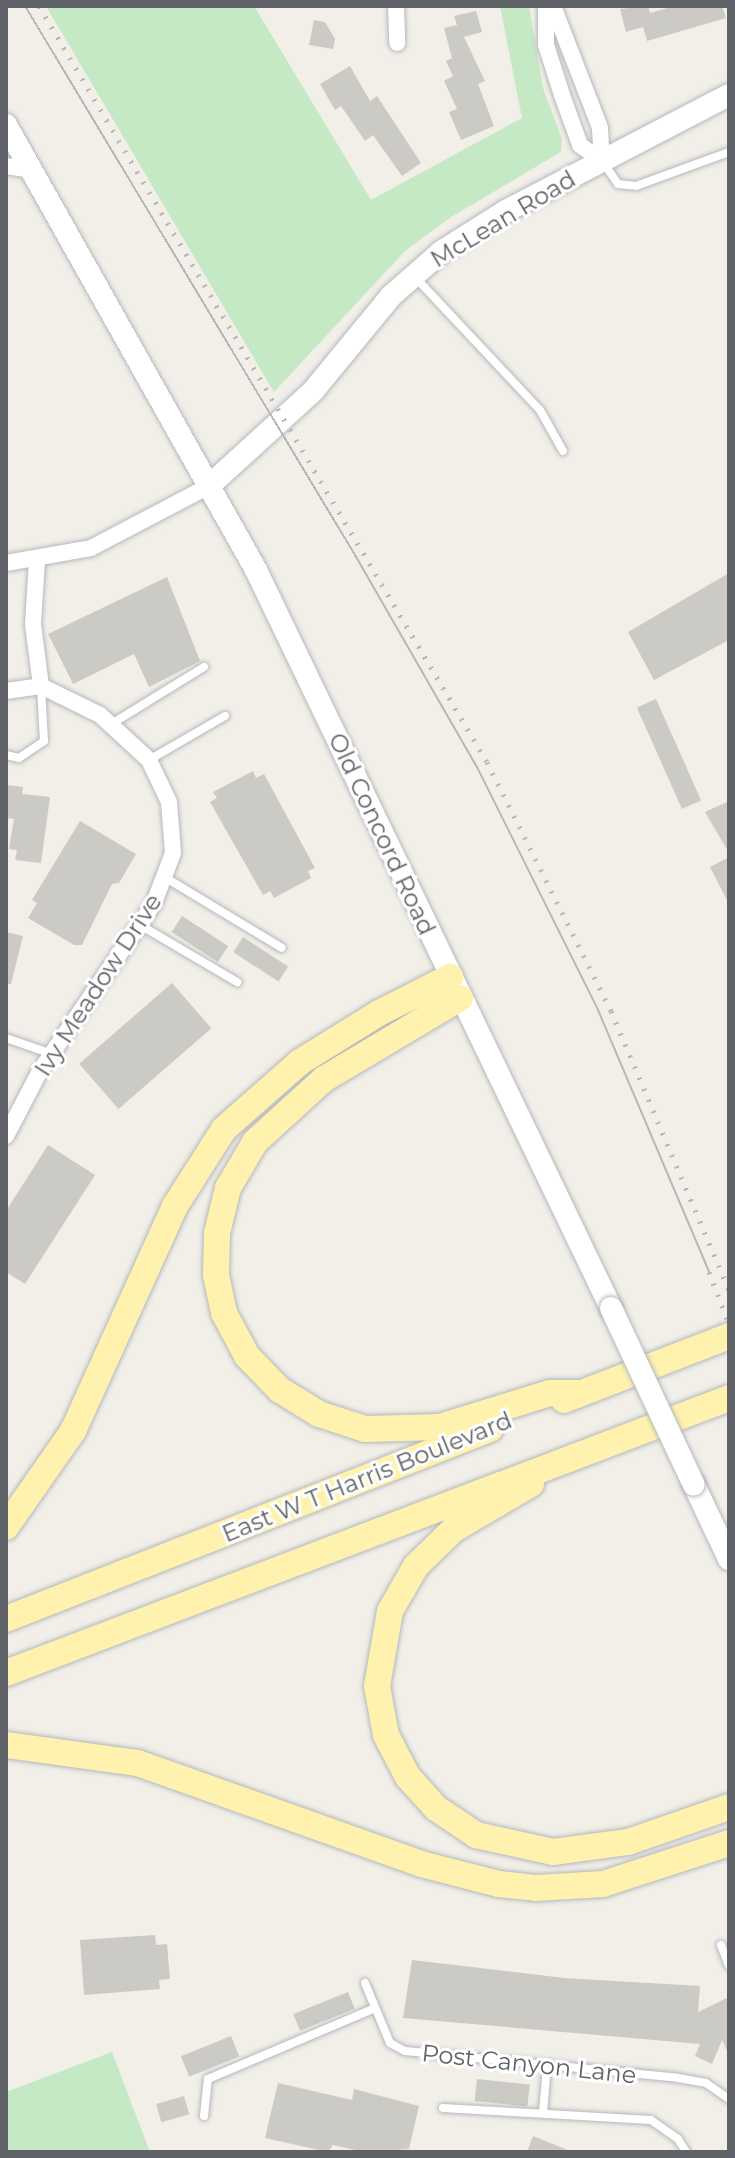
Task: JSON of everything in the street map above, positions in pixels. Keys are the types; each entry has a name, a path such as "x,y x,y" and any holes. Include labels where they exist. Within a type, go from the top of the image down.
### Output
{"main road":[{"path":"455,988 324,1079 255,1142 228,1188 217,1233 216,1275 224,1313 247,1356 280,1390 319,1414 365,1429 440,1427 550,1393 579,1393"},
{"path":"6,1527 73,1431 175,1206 215,1141 261,1091 300,1062 379,1013 455,988"},
{"name":"East W T Harris Boulevard","path":"6,1619 729,1336"},
{"name":"East W T Harris Boulevard","path":"6,1673 729,1398"},
{"path":"574,1458 454,1529 402,1588 390,1611 377,1664 379,1708 395,1755 423,1796 456,1822 476,1835 528,1849 591,1851 676,1828 729,1807"},
{"path":"6,1745 138,1763 421,1864 499,1884 551,1888 603,1884 729,1843"}],"street":[{"path":"396,6 397,43"},
{"path":"546,6 546,45 580,145 602,161"},
{"path":"553,6 600,128 602,161"},
{"name":"McLean Road","path":"209,486 313,391 413,275 462,237 729,95"},
{"name":"Old Concord Road","path":"6,125 281,620 729,1559"},
{"path":"6,166 31,170"},
{"path":"6,563 37,560 91,548 209,486"},
{"path":"6,691 41,686 33,624 37,560"},
{"name":"Ivy Meadow Drive","path":"6,1136 52,1054 140,925 166,878 174,827 169,802 149,760 113,723 41,686"}],"lane":[{"path":"602,161 618,184 636,186 729,152"},
{"path":"413,275 540,410 563,451"},
{"path":"113,723 204,667"},
{"path":"6,755 19,758 44,741 41,686"},
{"path":"149,760 225,716"},
{"path":"166,878 282,948"},
{"path":"140,925 237,982"},
{"path":"6,1038 52,1054"},
{"path":"721,1945 729,1966"},
{"name":"Post Canyon Lane","path":"365,1983 390,2043 405,2051 706,2083 729,2099"},
{"path":"204,2116 208,2079 375,2008"},
{"path":"543,2113 547,2065"},
{"path":"443,2108 651,2120 678,2139 686,2152"}],"green space":[{"path":"46,6 254,6 371,200 522,118 500,6 529,6 543,88 562,139 561,152 451,217 405,251 274,392"},
{"path":"112,2052 150,2152 6,2152 6,2092"}],"building":[{"path":"648,6 650,13 674,6 722,6 726,18 647,41 643,27 626,32 620,9"},
{"path":"476,11 482,32 464,37 485,81 478,84 494,126 461,140 449,112 457,109 444,81 453,76 446,61 452,58 444,28 457,25 454,16"},
{"path":"314,20 325,22 335,39 333,49 309,45"},
{"path":"350,66 370,101 377,96 421,163 402,176 373,135 365,141 341,106 335,110 320,84"},
{"path":"729,573 729,640 654,680 628,632"},
{"path":"167,577 200,661 149,687 134,654 73,684 48,634"},
{"path":"656,699 701,800 682,809 637,708"},
{"path":"253,771 256,778 264,774 315,868 308,871 311,878 274,898 270,891 263,895 210,802 217,798 213,792"},
{"path":"6,785 23,787 22,794 50,797 41,863 15,860 17,850 9,849 14,819 6,818"},
{"path":"729,801 729,853 705,812"},
{"path":"80,821 136,854 119,883 112,884 82,945 74,945 28,918 37,903 32,900"},
{"path":"729,857 729,904 710,867"},
{"path":"182,916 228,946 218,962 172,932"},
{"path":"6,932 23,936 11,984 6,984"},
{"path":"243,937 288,966 278,982 233,952"},
{"path":"172,983 211,1028 119,1109 79,1064"},
{"path":"48,1145 95,1175 25,1284 6,1272 6,1211"},
{"path":"155,1935 156,1945 167,1944 170,1979 159,1980 160,1989 84,1995 80,1940"},
{"path":"412,1960 564,1978 700,1986 698,2012 729,1997 729,2055 722,2040 712,2064 695,2056 700,2044 403,2018"},
{"path":"348,1992 355,2009 300,2031 293,2014"},
{"path":"231,2036 239,2056 189,2077 181,2056"},
{"path":"477,2079 530,2085 527,2106 475,2101"},
{"path":"278,2083 352,2100 354,2089 419,2106 409,2149 364,2152 333,2145 328,2152 265,2138"},
{"path":"184,2096 189,2114 161,2122 156,2104"},
{"path":"533,2136 570,2151 570,2152 527,2152"}],"tram line":[{"path":"25,6 355,555 477,767 598,1010 709,1272"}],"railway":[{"path":"39,6 487,762 611,1011 729,1290"},
{"path":"709,1272 729,1324"}]}
